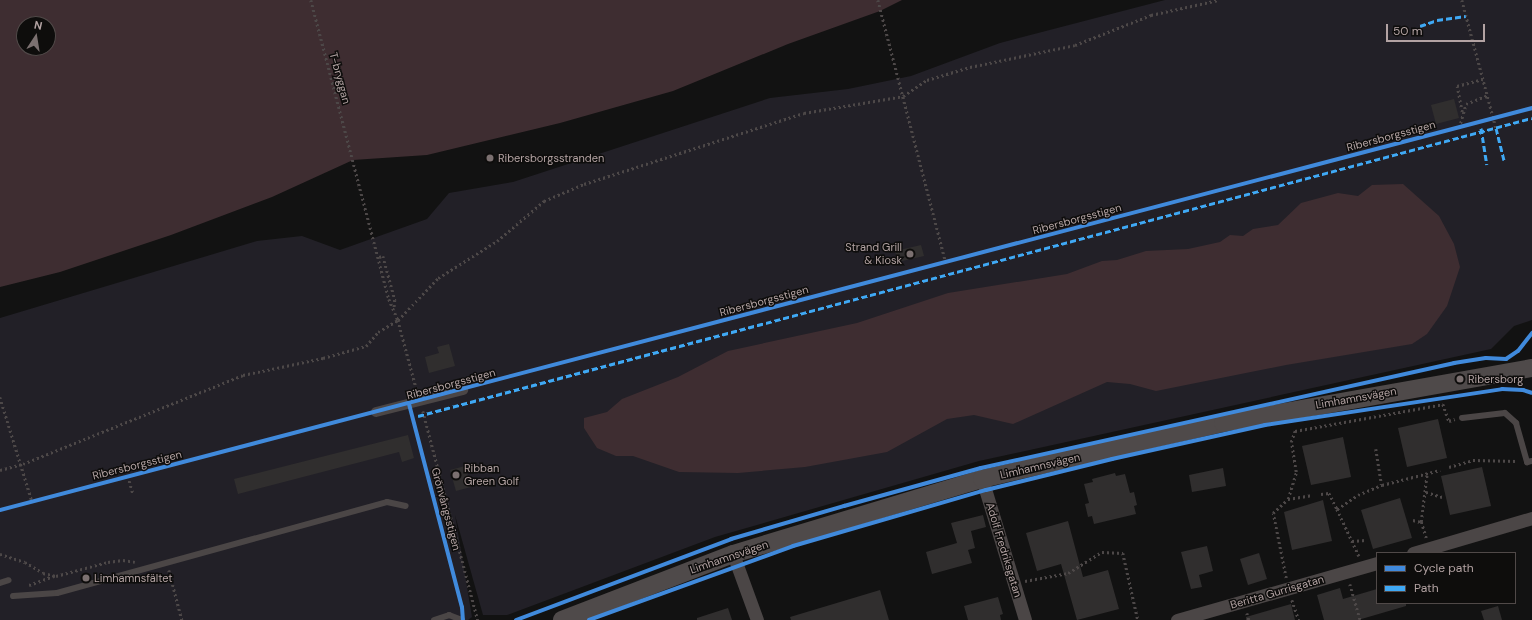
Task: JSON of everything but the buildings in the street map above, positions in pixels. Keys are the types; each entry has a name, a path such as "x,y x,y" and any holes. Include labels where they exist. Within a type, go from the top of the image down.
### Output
{"main road":[{"name":"Limhamnsvägen","path":"562,620 733,554 982,479 1223,423 1532,368"}],"street":[{"name":"Ribersborgsstigen","path":"376,412 463,390"},
{"name":"Adolf Fredriksgatan","path":"982,479 1025,620"},
{"path":"1417,552 1532,518"},
{"path":"733,554 757,620"},
{"name":"Beritta Gurrisgatan","path":"1177,620 1376,563"}],"lane":[{"path":"1462,418 1505,413 1516,423 1530,462"},
{"path":"13,596 28,593 57,593 167,564 387,502 406,506"},
{"path":"0,583 9,580"},
{"path":"434,620 449,615 462,620"}],"path":[{"path":"878,0 946,263"},
{"path":"0,470 23,464 243,375 323,358 366,346 378,332 398,320 438,278 497,241 544,200 584,184 804,113 903,96 927,80 970,67 1075,45 1151,15 1218,0"},
{"path":"1462,0 1496,128"},
{"path":"1462,112 1457,86 1484,79"},
{"path":"1459,128 1462,112 1466,104 1471,100 1488,95"},
{"path":"1487,120 1502,116"},
{"path":"378,257 383,256 395,300 394,311"},
{"path":"938,265 954,261"},
{"path":"0,397 23,464 32,501"},
{"path":"1299,620 1288,588 1273,513 1288,499 1296,472 1291,442 1295,431 1443,404 1449,421 1462,418"},
{"path":"1376,449 1382,484"},
{"path":"1449,467 1473,460 1503,459 1530,462"},
{"path":"1336,509 1358,495 1382,484 1440,470"},
{"path":"1427,474 1426,492 1421,522 1429,549"},
{"path":"128,476 133,494"},
{"path":"1426,492 1442,497"},
{"path":"1322,494 1329,493 1364,567"},
{"path":"1288,499 1313,495"},
{"path":"26,503 40,499"},
{"path":"1413,520 1421,522"},
{"path":"1352,541 1366,540"},
{"path":"1014,584 1068,572 1102,552 1123,553 1138,620"},
{"path":"0,554 13,557 42,573 56,576"},
{"path":"9,580 27,585 56,576 123,560 132,561 145,570"},
{"path":"167,564 182,620"},
{"path":"1346,572 1360,620"}],"shaded area":[{"path":"0,0 902,0 880,11 788,44 673,91 560,123 427,155 353,160 272,197 171,235 60,272 0,287"},
{"path":"1165,0 1532,0 1532,320 1514,326 1491,349 979,461 715,537 507,615 483,615 455,515 472,617 468,620 0,620 0,318 257,241 302,236 340,250 427,219 449,193 513,182 770,98 848,89 911,76 1000,43"},
{"path":"1403,184 1439,216 1454,244 1460,267 1447,306 1427,334 1412,344 1286,365 1156,391 1130,384 1107,382 1013,424 974,415 947,419 887,452 805,467 738,473 679,472 633,456 616,456 597,448 584,428 584,418 607,412 622,399 678,377 728,351 857,323 948,293 1067,274 1102,261 1117,260 1146,251 1188,249 1220,242 1230,235 1243,236 1253,229 1278,225 1301,203 1338,193 1358,196 1372,185"}],"marked path":[{"path":"1420,26 1437,20 1466,16"},
{"path":"418,416 1532,118"},
{"path":"1481,128 1487,165"},
{"path":"1496,128 1504,160"}],"cycle path":[{"path":"0,510 1532,108"},
{"path":"516,620 731,539 844,506 981,468 1454,363 1486,358 1506,359 1518,351 1532,333"},
{"path":"589,620 793,546 986,490 1112,459 1265,425 1502,389 1523,390 1532,393"},
{"name":"Grönvångsstigen","path":"409,404 462,607 463,620"}],"place":[{"name":"Ribersborgsstranden","path":"490,158"},
{"name":"Strand Grill & Kiosk","path":"910,254"},
{"name":"Ribersborg","path":"1460,379"},
{"name":"Ribban Green Golf","path":"456,475"},
{"name":"Limhamnsfältet","path":"86,578"}]}
